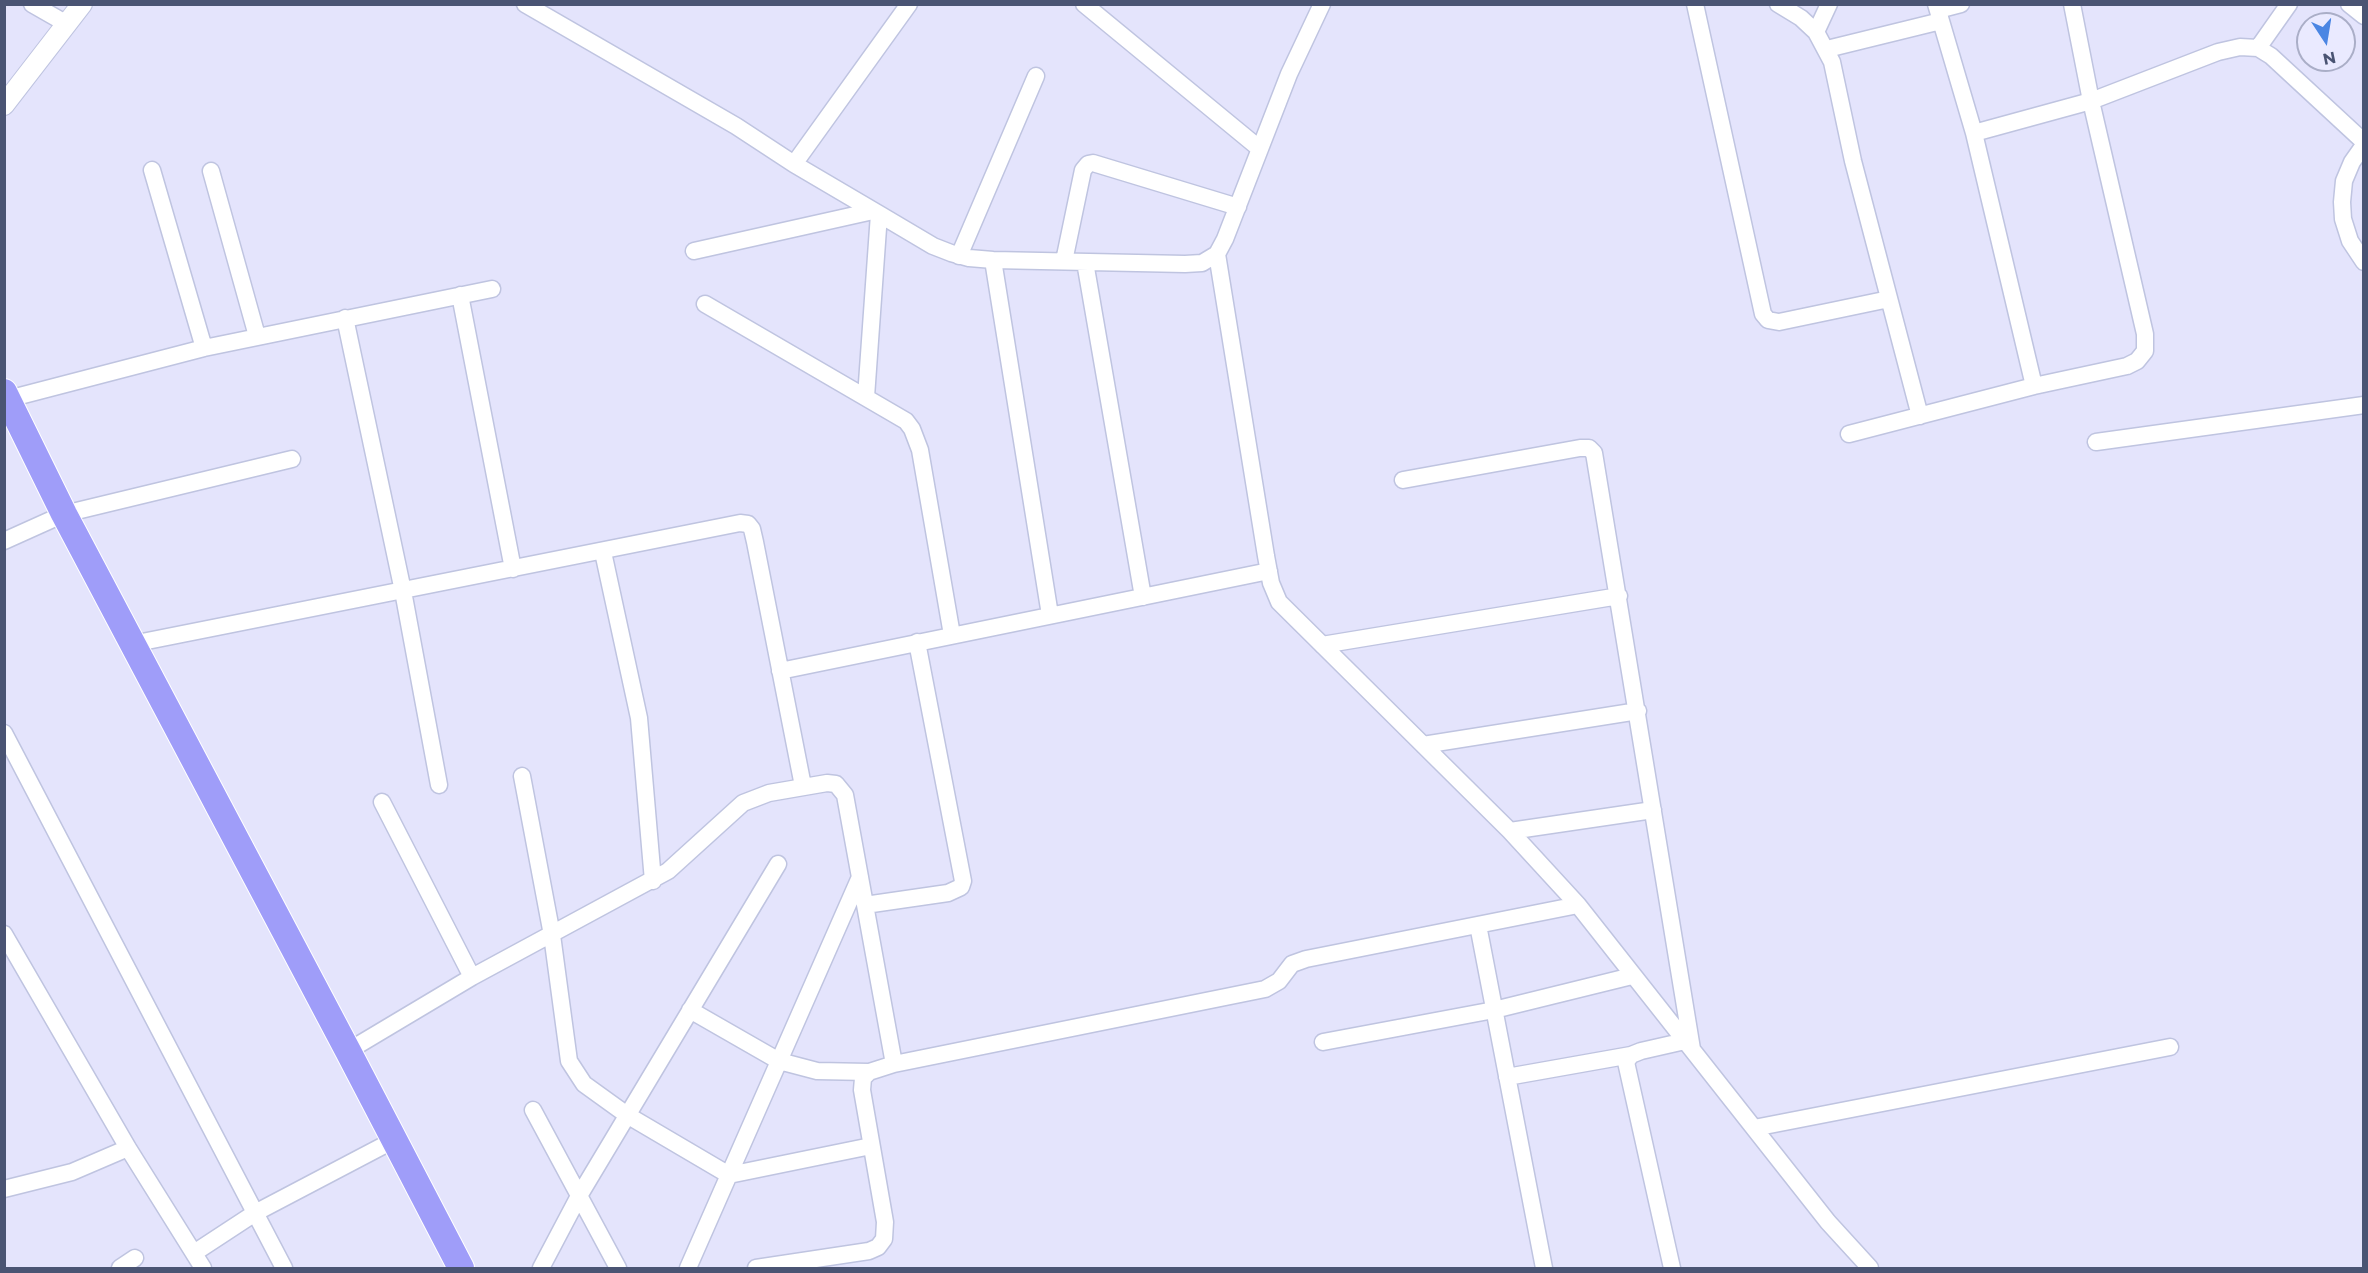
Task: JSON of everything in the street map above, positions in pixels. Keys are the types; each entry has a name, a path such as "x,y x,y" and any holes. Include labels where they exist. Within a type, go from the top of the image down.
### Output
{"main road":[{"path":"6,395 64,514 348,1050 461,1269"}],"street":[{"path":"32,4 67,24"},
{"path":"4,105 82,4"},
{"path":"525,4 736,126 794,164 933,246 960,256 993,260 1202,263 1216,254 1226,239 1289,74 1322,4"},
{"path":"794,164 909,4"},
{"path":"1084,4 1260,149"},
{"path":"1695,4 1763,314 1768,320 1779,322 1889,299"},
{"path":"1778,4 1801,18 1816,32 1832,62 1853,160 1920,416"},
{"path":"1816,32 1829,4"},
{"path":"1827,49 1961,4"},
{"path":"1849,434 2034,386 2127,366 2138,361 2145,351 2145,334 2091,101 2073,4"},
{"path":"2258,48 2289,4"},
{"path":"2349,4 2364,16"},
{"path":"1938,12 1974,134 2034,386"},
{"path":"1974,134 2091,101 2218,52 2240,47 2258,48 2271,56 2364,144 2348,172 2342,201 2343,219 2350,241 2364,262"},
{"path":"960,256 1036,76"},
{"path":"1064,261 1083,170 1088,164 1093,163 1238,207"},
{"path":"152,170 204,348"},
{"path":"211,171 257,336"},
{"path":"694,251 876,212"},
{"path":"866,397 876,212"},
{"path":"1216,254 1269,571 1279,603 1510,831 1578,905 1828,1222 1870,1269"},
{"path":"993,260 1050,615"},
{"path":"1085,262 1143,597"},
{"path":"6,395 257,336 492,289"},
{"path":"460,295 513,569"},
{"path":"705,304 906,421 917,441 952,635"},
{"path":"345,318 403,591 439,785"},
{"path":"2096,442 2364,405"},
{"path":"1403,480 1580,448 1589,448 1594,453 1638,711 1689,1045"},
{"path":"4,541 64,514 292,459"},
{"path":"132,644 740,523 748,524 752,529 755,542 803,786"},
{"path":"603,552 639,718 653,880"},
{"path":"780,670 1269,571"},
{"path":"1322,645 1619,596"},
{"path":"865,905 955,891 961,887 963,881 917,642"},
{"path":"1423,745 1638,711"},
{"path":"4,733 284,1269"},
{"path":"522,776 552,935 569,1061 584,1084 627,1115 729,1175 871,1146"},
{"path":"348,1050 472,977 653,880 681,861 742,803 769,793 827,783 836,784 842,789 894,1064"},
{"path":"382,802 472,977"},
{"path":"1510,831 1653,810"},
{"path":"541,1269 579,1196 778,864"},
{"path":"688,1269 860,877"},
{"path":"690,1010 779,1061 817,1071 869,1072 894,1064 1265,989 1279,981 1292,964 1306,959 1578,905"},
{"path":"1478,925 1544,1269"},
{"path":"4,933 128,1148 203,1269"},
{"path":"1323,1042 1494,1010 1632,976"},
{"path":"1507,1077 1689,1045"},
{"path":"1754,1128 2170,1047"},
{"path":"1631,1055 1626,1062 1627,1070 1672,1269"},
{"path":"763,1268 844,1262 878,1247 884,1239 885,1222 861,1090 863,1078 869,1072"},
{"path":"533,1110 618,1269"},
{"path":"194,1253 255,1213 394,1140"},
{"path":"4,1189 72,1172 128,1148"},
{"path":"120,1269 135,1258"}]}
